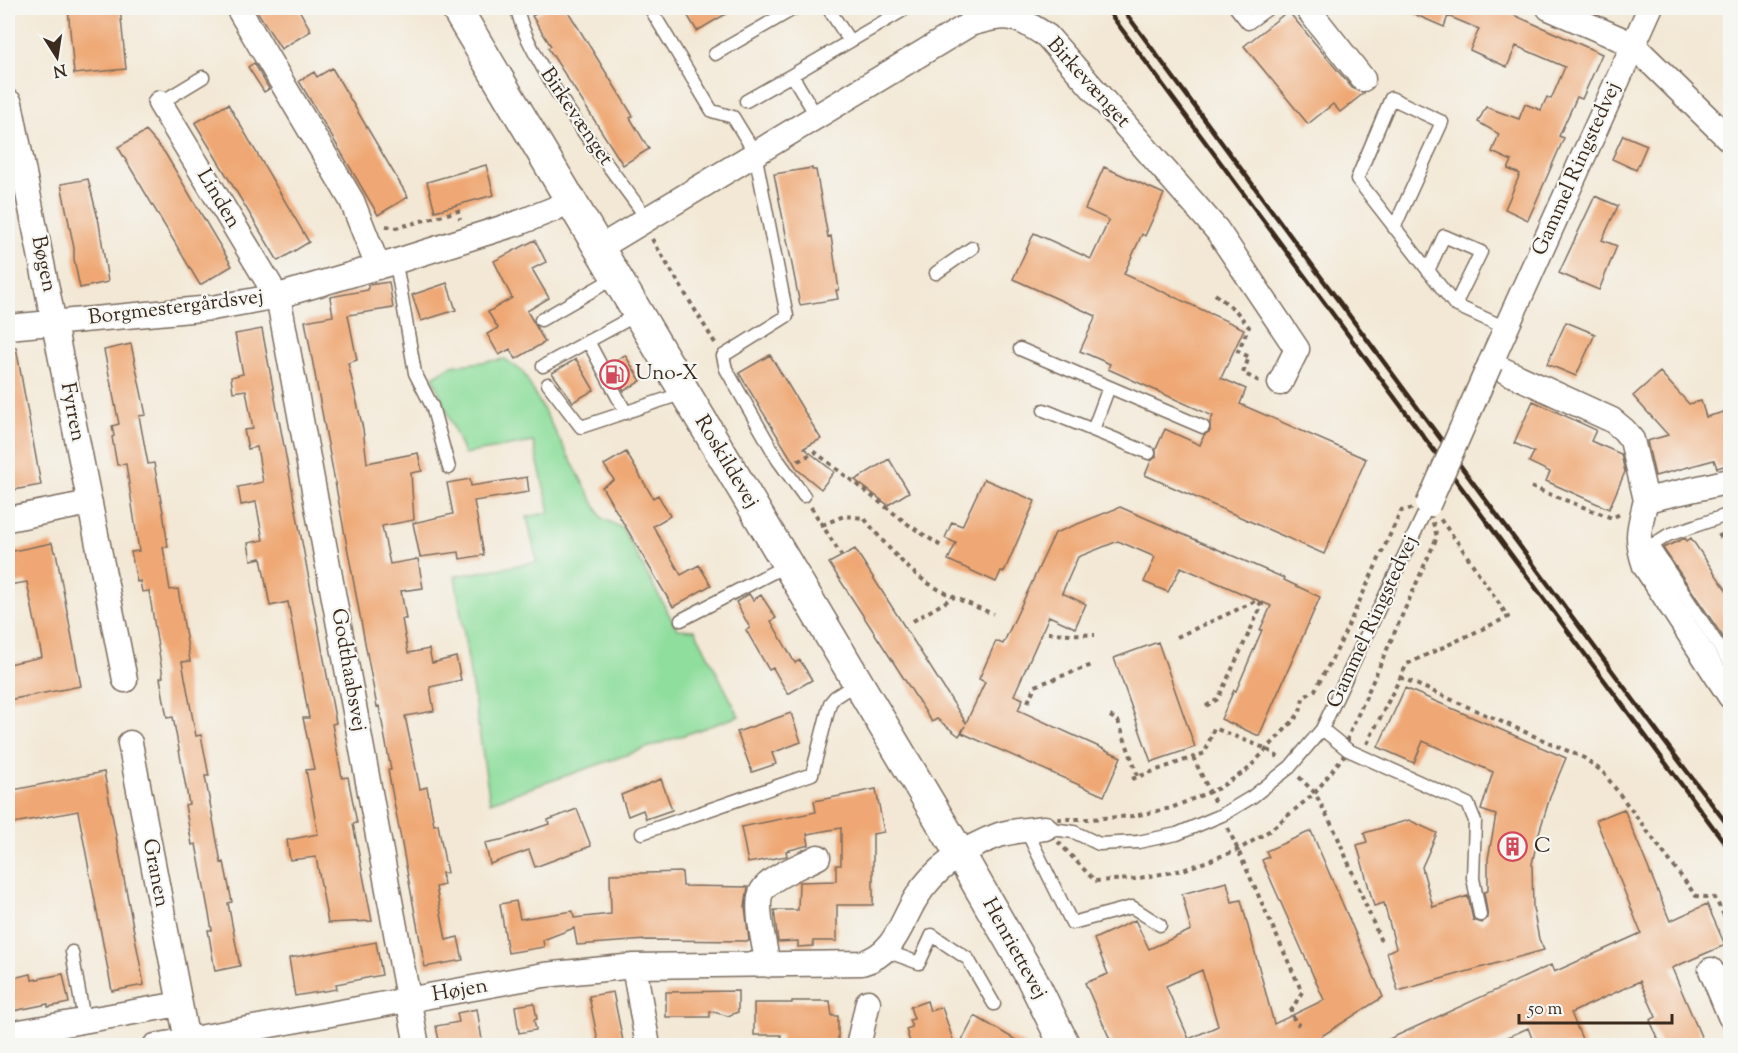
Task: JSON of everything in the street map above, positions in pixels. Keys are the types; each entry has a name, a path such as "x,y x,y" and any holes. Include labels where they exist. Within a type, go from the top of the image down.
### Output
{"street":[{"path":"238,8 352,201 364,229 386,265"},
{"name":"Roskildevej","path":"456,8 960,854"},
{"path":"1307,8 1363,79"},
{"path":"1549,8 1632,44 1730,138"},
{"name":"Gammel Ringstedvej","path":"1430,511 1490,364 1650,8"},
{"name":"Birkevænget","path":"599,248 970,24 996,17 1021,19 1047,36 1217,230 1297,349 1280,383"},
{"name":"Bøgen","path":"8,104 10,103 54,321"},
{"name":"Linden","path":"160,103 275,296"},
{"name":"Borgmestergårdsvej","path":"8,327 212,308 275,296 386,265 521,222 554,209 570,199"},
{"name":"Godthaabsvej","path":"275,296 417,1046"},
{"name":"Fyrren","path":"54,321 125,680"},
{"path":"1490,364 1612,420 1632,440 1646,500 1644,539 1638,545 1645,566 1731,696"},
{"path":"1646,500 1731,481"},
{"path":"8,519 90,503"},
{"name":"Granen","path":"130,742 188,1042"},
{"path":"886,951 892,944 916,897 928,881 960,854 1000,834 1035,829"},
{"name":"Henriettevej","path":"960,854 1032,979 1065,1046"},
{"path":"768,965 759,903 762,891 773,880 818,857"},
{"name":"Højen","path":"155,1046 188,1042 544,975 634,966 856,964 874,960 886,951"},
{"path":"634,966 648,1046"},
{"path":"1711,970 1731,1016"},
{"path":"858,1046 868,1002"},
{"path":"8,1034 180,1004"}],"lane":[{"name":"Birkevænget","path":"517,8 520,24 553,87 645,221"},
{"path":"650,8 712,111 733,117 755,153 787,316 723,356 726,369 784,468 804,496"},
{"path":"715,54 795,8"},
{"path":"828,8 849,40"},
{"path":"746,101 907,8"},
{"path":"1236,8 1248,23 1269,8"},
{"path":"792,75 817,117"},
{"path":"160,103 203,77"},
{"path":"1394,228 1442,122 1391,99 1357,179 1394,228 1455,305 1506,328"},
{"path":"1428,271 1444,236 1481,252 1455,305"},
{"path":"936,273 972,248"},
{"path":"386,265 398,275 415,373 432,406 449,468"},
{"path":"542,320 616,277"},
{"path":"543,366 638,314"},
{"path":"588,341 626,413"},
{"path":"1020,349 1203,427"},
{"path":"548,384 581,428 685,393"},
{"path":"1094,430 1109,387"},
{"path":"1044,410 1149,453"},
{"name":"Gammel Ringstedvej","path":"1430,511 1322,729 1360,757 1468,804 1475,821 1473,878 1480,915"},
{"path":"1731,514 1668,535 1644,539 1731,663"},
{"path":"681,620 787,565"},
{"path":"642,832 812,774 830,703 834,697 857,683"},
{"path":"1160,925 1132,907 1072,923 1035,829 1074,832 1099,844 1138,842 1178,834 1222,815 1252,797 1290,767 1322,729"},
{"path":"886,951 919,963 932,935 968,959 994,1004"},
{"path":"72,952 84,1020"}],"path":[{"path":"364,229 376,225 396,228 458,211 466,240"},
{"path":"645,221 723,356"},
{"path":"1215,294 1236,310 1249,327 1238,351 1249,357 1243,373 1263,383 1280,383"},
{"path":"784,468 815,452 909,525 944,548"},
{"path":"1531,487 1612,518 1646,500"},
{"path":"804,496 841,555"},
{"path":"1035,829 1045,819 1134,816 1172,808 1210,792 1247,770 1300,712 1303,698 1315,690 1337,650 1401,511 1430,511 1439,518 1460,544 1508,617 1407,664 1360,757"},
{"path":"822,525 843,516 864,518 885,545 919,577 993,614"},
{"path":"913,621 954,596"},
{"path":"1177,637 1256,601 1262,605 1218,699 1206,706"},
{"path":"1048,633 1095,635"},
{"path":"1028,702 1035,687 1092,665"},
{"path":"1400,676 1584,758 1603,772 1696,896 1715,898 1731,927"},
{"path":"1110,716 1118,721 1138,776"},
{"path":"1132,779 1205,753 1214,728 1267,749 1290,767 1315,793 1336,833 1382,944"},
{"path":"1193,758 1222,815 1302,992 1291,1011 1295,1022 1299,1025"}],"green space":[{"path":"505,359 523,372 602,518 622,528 677,629 695,630 739,716 490,802 455,576 537,562 527,517 550,512 533,442 464,454 433,377 451,366"}],"building":[{"path":"68,8 120,8 126,69 74,74"},
{"path":"255,8 298,8 311,31 281,49"},
{"path":"546,8 566,8 633,116 630,118 649,149 623,165 548,48 551,46 532,16"},
{"path":"695,8 736,8 697,31 686,13"},
{"path":"1400,8 1498,8 1602,54 1582,99 1577,97 1559,136 1564,138 1528,220 1505,209 1520,174 1508,169 1512,161 1492,152 1499,134 1478,122 1486,107 1519,119 1525,104 1541,110 1547,97 1551,99 1565,67 1516,46 1507,67 1470,50 1479,29 1448,16 1444,27"},
{"path":"1288,11 1352,88 1364,93 1340,112 1333,104 1308,124 1244,46"},
{"path":"254,63 269,89 264,92 248,67"},
{"path":"332,68 408,197 378,215 299,81 314,72 317,77"},
{"path":"228,104 309,242 278,261 195,123"},
{"path":"146,131 165,153 232,266 200,285 118,147"},
{"path":"1623,135 1647,145 1636,170 1612,159"},
{"path":"486,165 494,195 435,211 427,182"},
{"path":"1104,167 1164,194 1124,274 1244,329 1221,378 1246,389 1240,404 1366,459 1324,554 1145,475 1151,461 1156,457 1156,449 1165,429 1200,445 1204,435 1210,431 1213,416 1108,369 1110,364 1080,351 1096,316 1013,279 1034,233 1091,259 1109,220 1085,209"},
{"path":"812,168 816,170 828,237 831,236 839,290 836,290 838,299 800,305 774,174"},
{"path":"88,179 99,223 108,282 80,288 61,184"},
{"path":"1595,196 1618,206 1602,240 1617,246 1599,290 1559,273"},
{"path":"535,240 546,262 532,269 549,298 527,311 545,342 516,359 510,349 499,355 487,334 498,328 488,312 512,298 494,261"},
{"path":"389,282 393,308 348,315 357,360 348,363 363,429 367,463 418,453 422,471 411,473 414,520 382,526 390,564 418,559 423,588 401,591 406,619 402,619 408,653 429,649 432,663 456,657 461,680 430,687 434,711 405,716 420,789 427,787 434,825 438,824 447,873 442,873 444,885 436,887 446,940 458,937 463,960 425,967 388,770 391,770 379,706 377,707 305,321 333,316 330,297 368,290 368,285"},
{"path":"447,283 456,310 421,321 412,295"},
{"path":"1566,322 1595,334 1576,376 1547,364"},
{"path":"262,329 336,723 332,724 342,778 348,777 357,823 353,824 372,921 328,923 316,857 290,860 287,840 318,834 306,770 314,769 303,718 309,718 288,602 270,606 261,558 251,560 248,543 263,540 256,502 241,505 238,487 263,482 257,447 248,449 244,430 253,429 246,390 233,392 231,377 243,374 235,334"},
{"path":"131,344 146,415 139,416 148,464 154,463 163,512 168,547 163,547 170,590 178,589 190,661 182,662 196,736 201,735 209,776 205,776 221,863 224,862 232,902 228,903 240,966 215,971 208,930 212,930 196,844 192,845 185,805 189,804 173,717 167,718 149,591 142,592 140,581 137,582 131,552 139,551 126,464 117,465 112,437 114,436 112,426 119,424 104,350"},
{"path":"8,347 16,347 41,485 8,491"},
{"path":"625,355 641,381 624,391 609,364"},
{"path":"770,355 821,439 804,448 834,472 821,489 798,470 739,373"},
{"path":"576,359 594,390 573,402 552,373"},
{"path":"1660,372 1689,404 1701,401 1706,417 1731,410 1731,464 1717,468 1714,460 1655,476 1647,441 1668,435 1633,396"},
{"path":"1533,401 1596,430 1591,441 1621,454 1625,472 1609,509 1546,481 1550,472 1529,462 1534,452 1514,443"},
{"path":"626,452 653,498 658,495 670,516 653,526 681,575 699,565 711,585 673,607 602,487 614,480 604,465"},
{"path":"889,459 909,492 888,505 855,480"},
{"path":"527,477 529,492 474,501 484,555 460,559 459,552 420,557 413,523 453,514 447,483 470,479 471,486"},
{"path":"984,479 1035,501 1004,572 1001,571 996,582 948,560 956,543 945,538 952,522 962,526"},
{"path":"1120,507 1284,578 1320,597 1259,736 1221,719 1234,690 1236,691 1271,606 1181,567 1168,592 1144,582 1155,557 1118,541 1078,557 1062,593 1086,604 1075,628 1049,616 1014,695 1023,699 1018,710 1121,757 1104,796 962,733 965,726 959,736 937,719 932,722 829,563 855,549 966,723 985,682 979,679 996,641 1003,644 1055,533"},
{"path":"1685,538 1687,541 1691,538 1731,597 1731,649 1663,548"},
{"path":"52,543 54,552 56,552 81,686 8,700 8,664 42,657 27,582 8,585 8,552"},
{"path":"749,594 753,600 761,595 776,618 771,621 795,663 800,660 812,680 788,694 773,668 769,670 746,630 750,628 736,602"},
{"path":"1158,642 1195,747 1151,762 1114,658"},
{"path":"1405,688 1566,758 1551,794 1532,864 1533,908 1539,939 1544,950 1398,991 1387,952 1396,948 1384,903 1374,906 1357,845 1367,842 1364,833 1409,820 1437,833 1422,867 1433,907 1468,896 1473,920 1482,923 1488,917 1484,892 1488,891 1488,859 1496,815 1481,810 1493,772 1423,741 1414,763 1378,747"},
{"path":"791,713 801,742 772,753 776,764 752,772 737,732"},
{"path":"104,772 144,985 112,991 78,811 8,824 8,791"},
{"path":"661,779 672,810 646,819 643,810 628,816 621,795"},
{"path":"876,789 884,832 873,834 873,905 837,905 837,941 813,941 813,946 798,947 798,941 778,942 774,910 798,910 799,882 836,881 836,865 841,865 841,828 807,834 809,845 786,851 787,856 748,863 741,827 816,812 814,801"},
{"path":"577,809 591,846 535,867 529,850 490,864 485,843 505,839 549,824 548,820"},
{"path":"1624,809 1670,921 1707,904 1725,945 1672,968 1705,1046 1661,1046 1650,1020 1656,1017 1640,981 1571,1013 1585,1046 1535,1046 1528,1028 1488,1046 1374,1046 1551,965 1554,972 1641,933 1596,820"},
{"path":"1311,831 1383,997 1320,1037 1324,1046 1113,1046 1085,983 1108,974 1094,939 1135,920 1149,949 1191,930 1182,894 1227,882 1232,902 1241,900 1274,1024 1324,1000 1262,860 1269,857 1266,851","holes":["1202,970 1218,1026 1189,1039 1166,986"]},
{"path":"682,872 683,886 748,887 745,906 749,941 646,940 577,945 574,928 543,940 544,947 508,953 500,904 516,901 520,919 573,911 574,918 611,914 610,874"},
{"path":"376,942 382,975 336,984 337,989 295,996 289,958"},
{"path":"31,974 32,980 63,974 69,1003 48,1007 48,1004 8,1012 8,979"},
{"path":"738,991 738,1012 728,1016 710,1011 710,1017 666,1017 666,992"},
{"path":"613,992 624,1046 599,1046 589,996"},
{"path":"792,1001 830,1001 832,1016 838,1016 838,1041 815,1041 815,1046 781,1046 781,1035 754,1035 754,1003 792,1003"},
{"path":"927,1001 930,1011 942,1007 955,1046 911,1046 906,1029 912,1027 909,1020 914,1019 910,1007"},
{"path":"534,1003 537,1019 534,1020 536,1030 519,1033 515,1006"},
{"path":"477,1009 483,1046 440,1046 436,1026 459,1022 457,1013"},
{"path":"975,1016 1026,1046 959,1046"}],"railway":[{"path":"1106,8 1730,850"},
{"path":"1122,8 1730,828"}],"place":[{"name":"Uno-X","path":"614,374"},
{"name":"C","path":"1513,847"}]}
